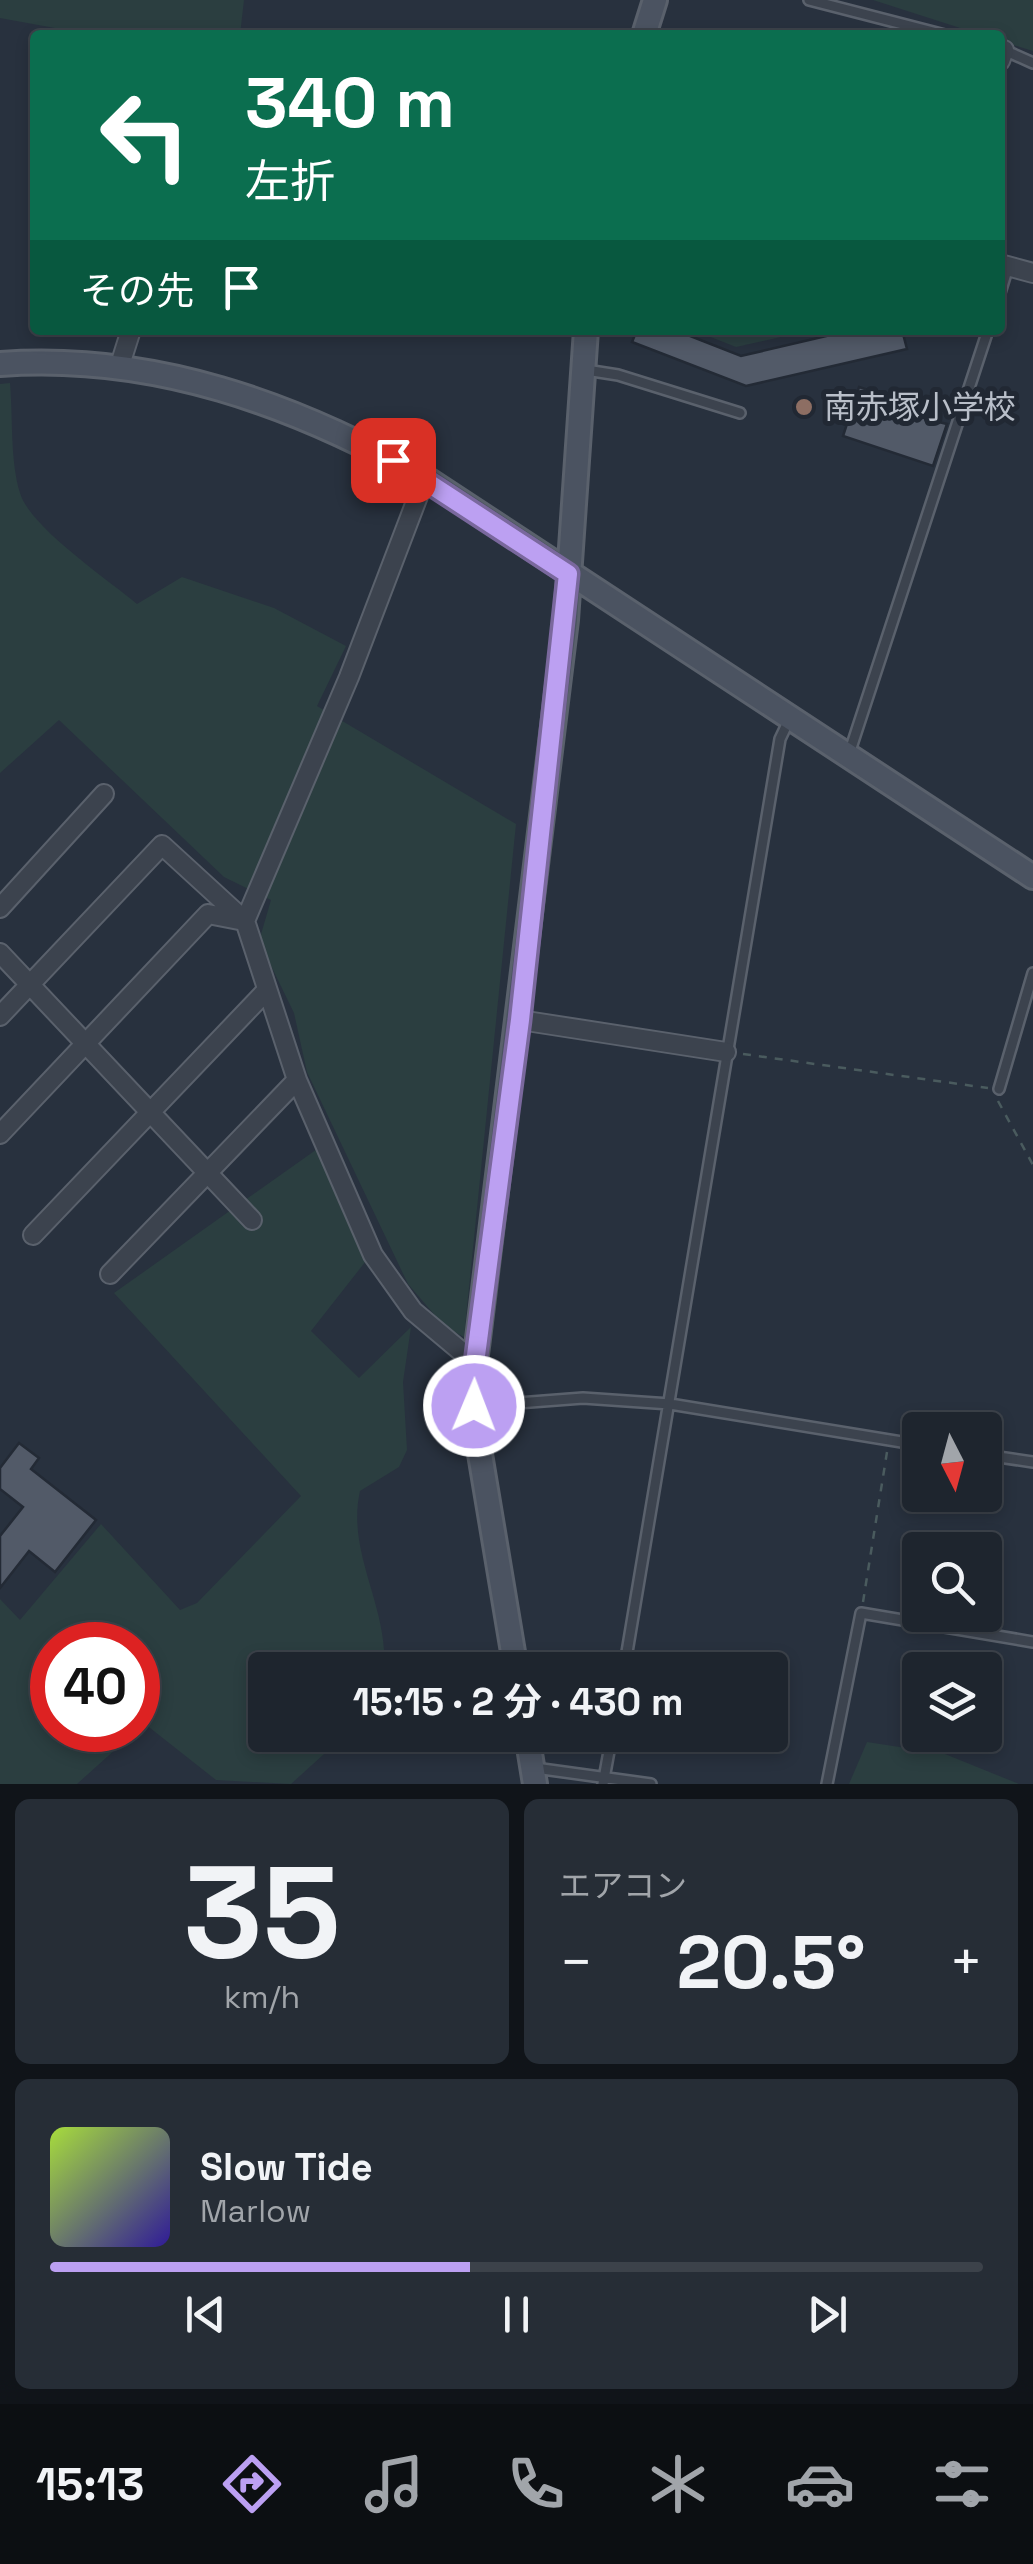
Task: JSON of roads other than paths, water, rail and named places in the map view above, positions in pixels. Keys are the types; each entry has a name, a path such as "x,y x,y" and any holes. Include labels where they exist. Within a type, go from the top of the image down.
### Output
{"street":[{"path":"646,30 655,0"},
{"path":"1005,265 1033,274"},
{"path":"119,368 129,335"},
{"path":"513,1652 474,1406 475,1363 520,1020 568,574 586,335"},
{"path":"0,364 119,368 226,388 360,442 426,478 1033,877"},
{"path":"245,921 349,677 426,478"},
{"path":"0,908 104,794"},
{"path":"0,1016 162,845 245,921 297,1080 373,1255 413,1311 475,1363"},
{"path":"2,1128 208,914 245,921"},
{"path":"0,953 252,1220"},
{"path":"33,1235 268,990"},
{"path":"520,1020 726,1052"},
{"path":"110,1274 297,1080"}],"lane":[{"path":"809,0 926,30"},
{"path":"1005,54 1033,63"},
{"path":"848,756 986,335"},
{"path":"583,370 618,374 740,413"},
{"path":"627,1652 780,739 790,718"},
{"path":"999,1089 1033,972"},
{"path":"474,1406 583,1398 670,1404 902,1442"},
{"path":"1002,1457 1033,1462"},
{"path":"827,1784 862,1613 1033,1642"},
{"path":"604,1780 609,1752"},
{"path":"534,1776 651,1784"}],"place":[{"name":"南赤塚小学校","path":"804,407"}]}
